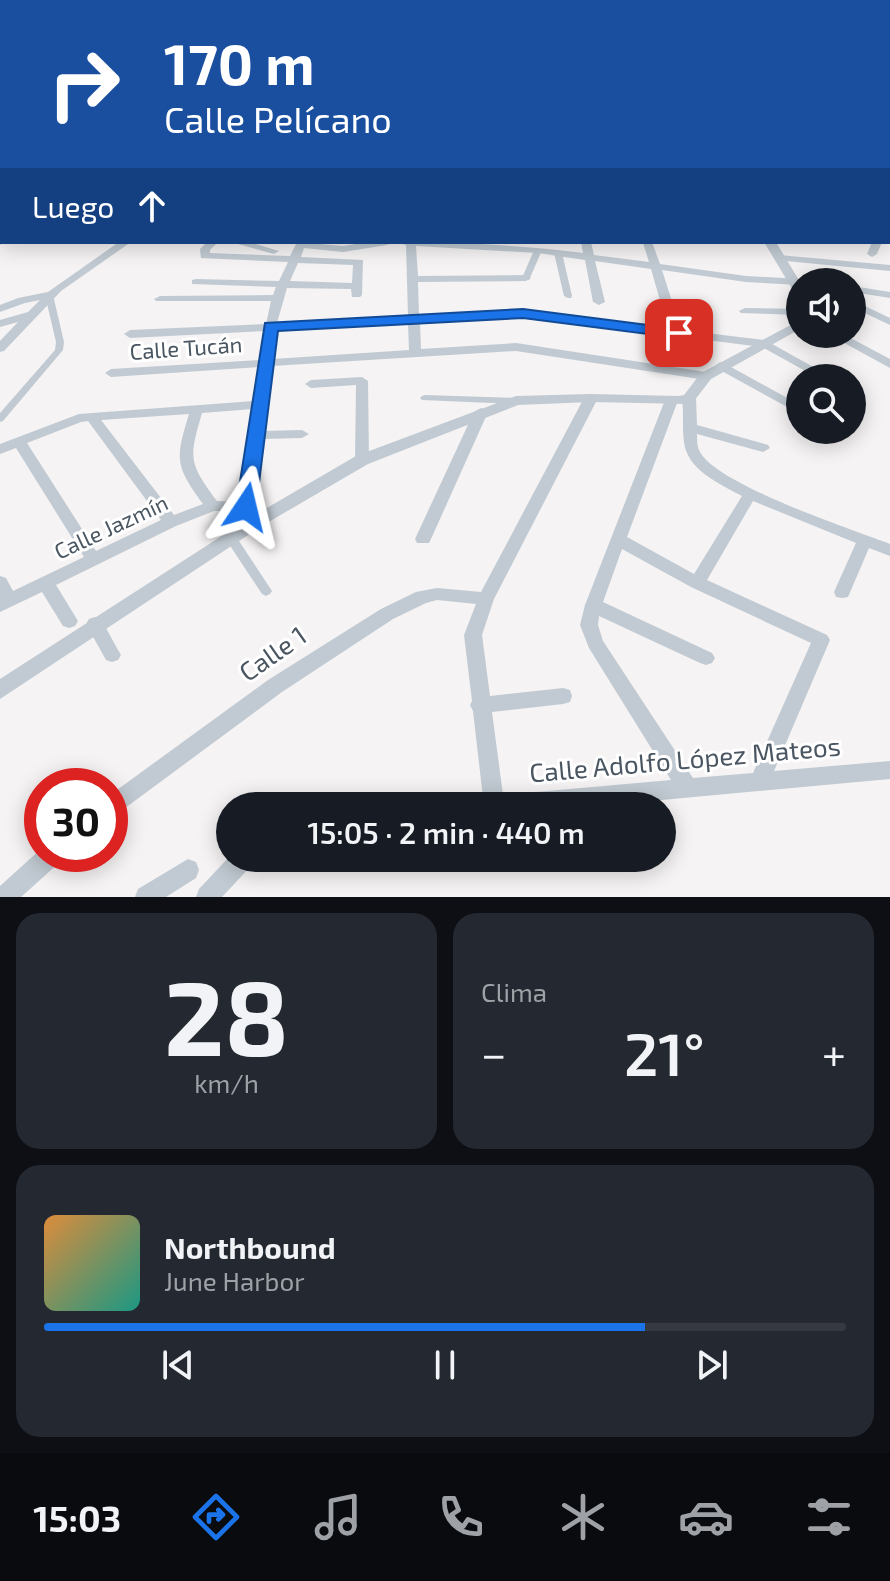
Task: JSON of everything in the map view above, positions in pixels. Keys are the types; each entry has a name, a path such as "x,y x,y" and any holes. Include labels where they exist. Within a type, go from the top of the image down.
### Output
{"street":[{"path":"0,348 49,295 123,244"},
{"path":"211,244 205,249 205,256 343,249 374,244"},
{"path":"196,282 283,283 357,291 359,262 252,244"},
{"path":"405,244 411,279 415,352"},
{"path":"456,244 516,245 786,284"},
{"path":"586,244 599,302"},
{"path":"648,244 669,311"},
{"path":"771,244 786,268"},
{"path":"872,254 876,244"},
{"path":"250,515 271,326 277,298 300,250"},
{"path":"411,279 526,278 538,250"},
{"path":"558,253 568,296"},
{"path":"779,258 885,268"},
{"path":"866,291 890,295"},
{"path":"0,309 22,300 49,295"},
{"path":"0,419 59,350 60,342 49,295"},
{"path":"160,299 277,298"},
{"path":"866,310 890,322"},
{"path":"745,311 786,312"},
{"path":"130,334 523,314 765,344 801,364"},
{"path":"0,324 30,315"},
{"path":"425,398 516,401 591,398 670,403 689,398 706,376 786,332"},
{"name":"Calle Tucán","path":"111,373 532,347 706,376"},
{"path":"860,348 890,364"},
{"path":"722,366 786,402"},
{"path":"311,384 362,381 362,460"},
{"path":"492,792 479,705 473,635 486,599 591,398"},
{"path":"689,398 691,447 701,464 750,494 890,550"},
{"path":"0,690 95,624 231,538 250,515 362,460 516,401"},
{"path":"670,403 593,605 589,625 595,643 688,788"},
{"path":"0,449 91,416 263,404"},
{"path":"197,408 184,465 213,506"},
{"path":"423,539 481,412"},
{"path":"91,416 171,522"},
{"path":"692,428 763,448"},
{"path":"259,435 302,434"},
{"path":"19,442 93,559"},
{"path":"697,583 750,494"},
{"name":"Calle Jazmín","path":"5,602 171,522 213,506 250,515"},
{"path":"231,538 266,591"},
{"path":"619,540 697,583 821,640 759,783"},
{"path":"842,592 865,540"},
{"path":"0,582 5,602"},
{"path":"45,582 69,621"},
{"name":"Calle 1","path":"128,794 275,686 387,614 422,597 437,594 486,599"},
{"path":"593,605 706,658"},
{"path":"95,624 112,655"},
{"path":"479,705 563,696"},
{"name":"Calle Adolfo López Mateos","path":"642,792 890,770"},
{"path":"146,897 188,870"},
{"path":"4,897 32,872"},
{"path":"207,897 230,872"}],"route":[{"path":"246,507 259,435 271,326 523,314 679,333"}]}
